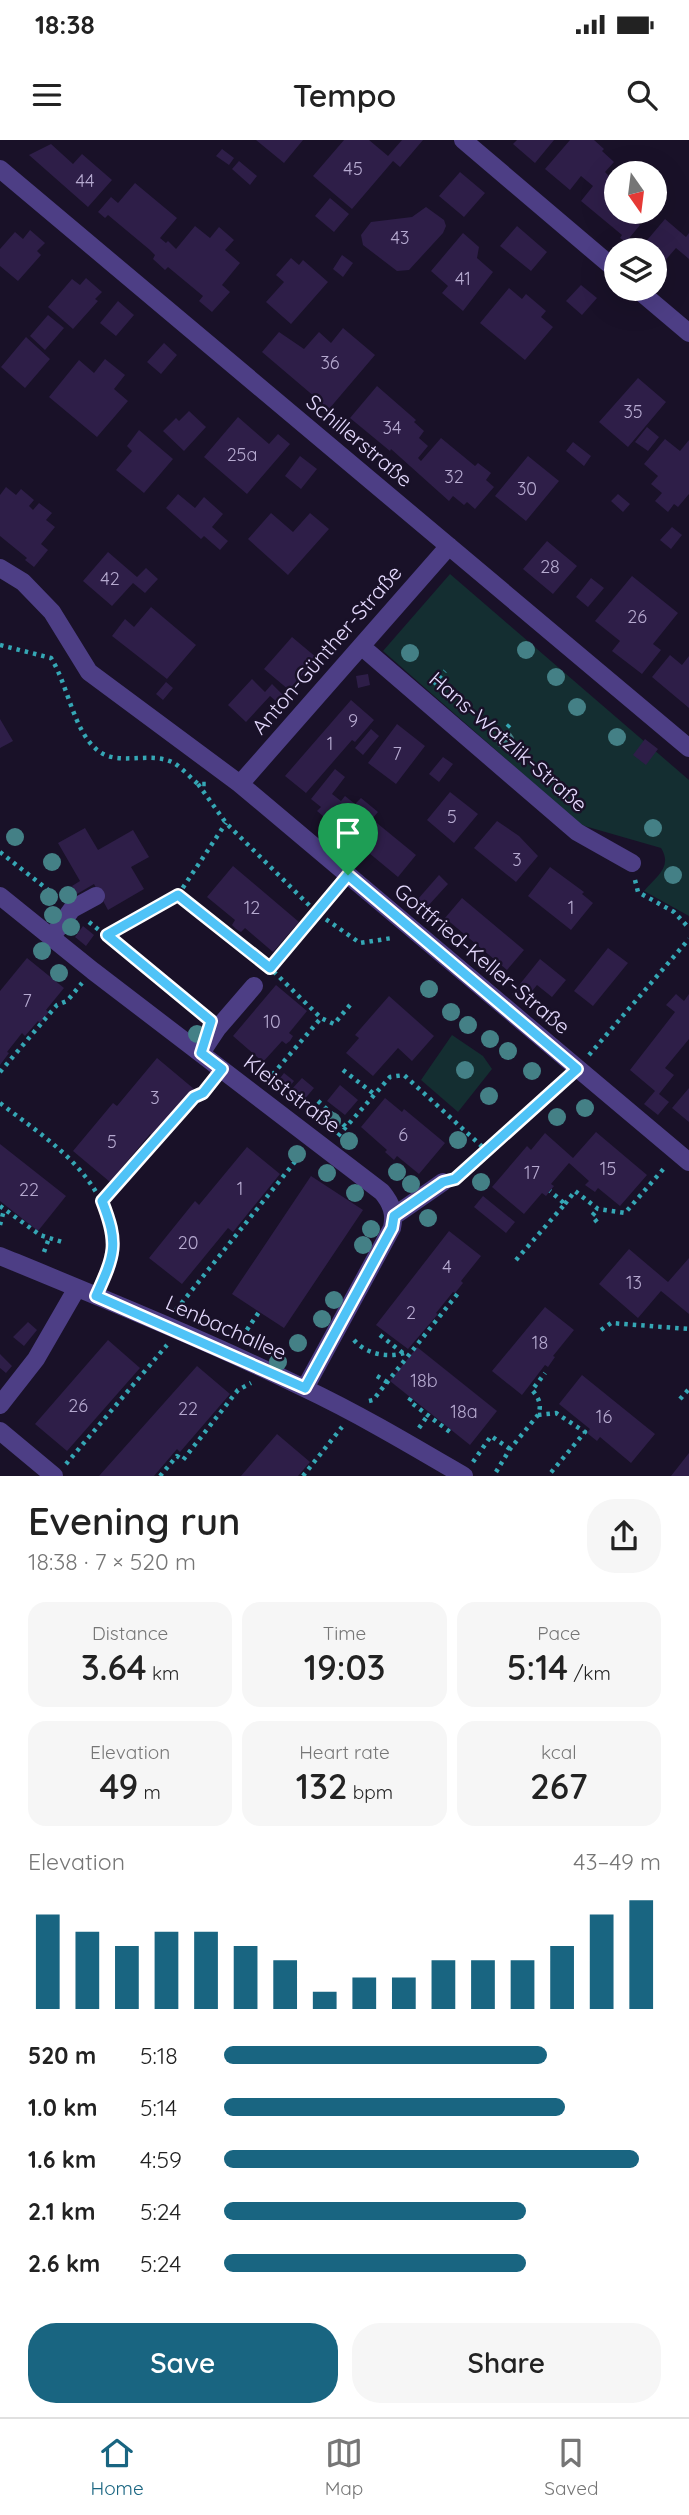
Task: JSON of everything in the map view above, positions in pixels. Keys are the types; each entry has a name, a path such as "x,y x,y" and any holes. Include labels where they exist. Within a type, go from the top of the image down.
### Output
{"street":[{"path":"463,140 604,260"},
{"name":"Schillerstraße","path":"0,169 689,748"},
{"path":"651,301 689,333"},
{"name":"Anton-Günther-Straße","path":"240,784 449,546"},
{"name":"Gottfried-Keller-Straße","path":"0,568 23,582 52,612 89,672 240,784 683,1158"},
{"name":"Hans-Watzlik-Straße","path":"361,646 577,832 632,863"},
{"path":"51,938 72,909 96,895"},
{"name":"Kleiststraße","path":"0,896 93,971 383,1192 389,1200 394,1216"},
{"path":"201,1053 217,1029 254,986"},
{"path":"305,1388 392,1228 394,1216 443,1182"},
{"name":"Lenbachallee","path":"0,1256 165,1325 305,1388 464,1475"},
{"path":"0,1405 36,1359 77,1288"},
{"path":"0,1431 59,1470"}],"path":[{"path":"0,645 51,658 61,674 85,736 98,751 120,759 144,757 173,762 198,784 226,824 317,913 360,943 417,934"},
{"path":"198,784 213,784"},
{"path":"107,935 178,895 226,824"},
{"path":"0,852 64,903"},
{"path":"632,863 638,892 674,912 689,928"},
{"path":"270,968 348,875"},
{"path":"178,895 270,968 321,1018 334,1024 350,1005"},
{"path":"83,917 211,1021"},
{"path":"443,1182 455,1179 488,1152 577,1069 689,939"},
{"path":"0,1072 57,1005 67,1001 93,971"},
{"path":"256,1095 321,1018"},
{"path":"102,1201 222,1069"},
{"path":"343,1070 374,1094"},
{"path":"165,1325 320,1144 346,1127 390,1077 404,1076 488,1152"},
{"path":"317,1101 346,1127"},
{"path":"0,1103 62,1150 87,1176 102,1201 113,1228 115,1247 96,1296"},
{"path":"516,1260 575,1191 598,1209 625,1213 683,1158"},
{"path":"550,1191 565,1203"},
{"path":"0,1225 2,1208 40,1235 62,1242"},
{"path":"597,1222 592,1216 598,1209"},
{"path":"44,1252 49,1238"},
{"path":"351,1412 355,1405 373,1400 406,1355 459,1292"},
{"path":"242,1338 259,1312"},
{"path":"601,1330 611,1323 689,1329"},
{"path":"338,1328 349,1333 356,1343 368,1352 406,1355"},
{"path":"380,1335 406,1355"},
{"path":"59,1470 167,1345"},
{"path":"496,1472 541,1409 532,1390 545,1373"},
{"path":"377,1376 387,1382"},
{"path":"160,1475 177,1456 183,1460 239,1390 248,1385"},
{"path":"680,1399 689,1388"},
{"path":"411,1398 409,1401 452,1431"},
{"path":"538,1415 556,1413 584,1432 548,1475"},
{"path":"419,1428 428,1415"},
{"path":"304,1475 340,1429"},
{"path":"464,1475 491,1436 510,1449"}],"green space":[{"path":"450,574 689,780 689,916 644,891 664,866 661,848 581,825 383,651"},
{"path":"452,1035 483,1056 492,1069 458,1112 421,1080"}],"building":[{"path":"256,140 303,140 284,163"},
{"path":"344,140 369,140 388,156 402,140 423,140 400,167 393,161 352,209 313,176"},
{"path":"517,140 554,140 535,163 513,144"},
{"path":"570,140 594,140 613,161 604,161 604,220 581,201 593,186 581,176 570,190 545,169"},
{"path":"51,144 73,164 82,154 112,180 88,207 29,155"},
{"path":"222,149 234,158 229,165 216,156"},
{"path":"239,161 257,176 250,185 232,169"},
{"path":"460,172 485,193 464,217 439,196"},
{"path":"135,183 177,218 160,238 176,249 195,226 210,238 219,227 234,240 225,250 240,263 222,285 230,292 212,312 199,301 203,296 168,267 165,270 153,259 155,255 150,250 108,215 105,218 98,212 111,197 118,203"},
{"path":"330,198 349,214 334,232 315,216"},
{"path":"426,207 444,220 446,226 443,233 409,270 397,271 363,245 361,235 371,222 412,217"},
{"path":"667,221 686,237 689,233 689,259 676,248 667,258 667,238 649,238 661,224 667,224"},
{"path":"609,224 640,225 629,238 620,238 622,235"},
{"path":"517,226 547,252 531,271 500,246"},
{"path":"30,230 45,243 37,251 41,255 18,281 0,266 0,249 15,232 23,239"},
{"path":"463,233 479,247 477,258 493,272 463,311 442,293 448,286 431,271"},
{"path":"342,255 353,263 343,277 333,269"},
{"path":"291,258 299,265 303,260 328,282 291,324 266,302 284,282 276,275"},
{"path":"86,278 102,292 95,299 98,301 73,329 48,307 72,279 80,285"},
{"path":"581,285 597,298 582,315 566,301"},
{"path":"509,288 522,299 526,294 546,311 541,317 553,327 525,360 480,323"},
{"path":"118,301 134,315 116,336 100,323"},
{"path":"48,315 64,328 45,350 30,336"},
{"path":"343,328 375,355 329,409 262,352 279,332 304,349 319,332 331,343"},
{"path":"26,337 50,359 25,388 1,367"},
{"path":"164,343 177,355 161,374 147,362"},
{"path":"105,359 125,375 114,389 128,401 97,437 49,397 79,360 94,373"},
{"path":"638,378 666,402 628,447 599,422"},
{"path":"377,386 416,420 414,422 424,431 419,438 428,446 418,458 421,461 441,438 475,466 478,463 491,473 486,480 494,487 475,509 467,502 464,505 453,496 449,501 391,449 390,451 350,418"},
{"path":"189,411 206,427 184,451 163,431 176,418 179,421"},
{"path":"238,417 269,444 278,434 290,444 247,494 204,457"},
{"path":"647,427 659,437 648,451 635,442"},
{"path":"139,430 173,459 144,493 116,470 132,451 127,446"},
{"path":"665,439 680,451 689,440 689,494 678,507 674,504 668,512 655,501 662,493 651,484 658,476 644,464"},
{"path":"573,442 591,456 584,466 566,451"},
{"path":"300,456 317,469 301,489 285,476"},
{"path":"528,456 559,481 526,521 495,496"},
{"path":"6,487 16,495 21,489 34,500 29,506 33,510 39,503 52,513 46,520 55,527 41,544 48,550 34,567 0,536 0,495"},
{"path":"178,494 195,508 204,497 223,514 212,527 228,541 220,550 204,536 201,539 166,508"},
{"path":"618,494 630,504 623,512 611,501"},
{"path":"271,513 293,532 310,513 329,529 288,575 248,539"},
{"path":"672,527 682,535 671,549 660,540"},
{"path":"547,541 577,566 553,594 523,569"},
{"path":"108,552 137,577 146,568 158,579 145,593 133,583 112,606 83,581"},
{"path":"632,576 678,613 653,644 661,650 642,674 612,651 620,641 595,621"},
{"path":"591,578 604,588 588,607 576,597"},
{"path":"151,607 196,645 167,679 112,636 125,619 134,627"},
{"path":"292,637 317,658 289,690 264,669"},
{"path":"670,655 682,665 689,656 689,708 652,677"},
{"path":"368,674 370,685 358,688 356,676"},
{"path":"252,679 265,692 272,684 283,695 277,702 270,696 246,722 228,705"},
{"path":"166,682 173,688 163,700 156,694"},
{"path":"351,700 374,720 355,742 352,740 306,793 285,776"},
{"path":"0,719 13,741 0,748"},
{"path":"397,724 425,746 396,784 368,763"},
{"path":"371,729 379,736 363,755 355,748"},
{"path":"645,739 658,749 646,765 633,755"},
{"path":"443,757 453,764 439,782 429,774"},
{"path":"335,769 345,777 332,794 341,801 345,796 355,804 361,798 378,812 372,819 416,855 398,877 351,838 349,841 338,833 340,830 317,811 321,807 311,799"},
{"path":"450,792 478,814 454,843 427,820"},
{"path":"497,821 519,836 538,856 516,882 474,848"},
{"path":"85,828 98,850 133,830 149,857 131,867 144,889 108,910 94,884 77,894 72,886 80,881 58,843"},
{"path":"233,866 299,922 273,952 245,928 241,932 236,929 232,925 235,920 207,897"},
{"path":"550,867 584,892 582,894 593,903 571,930 528,896"},
{"path":"439,875 448,884 427,907 418,899"},
{"path":"462,898 524,950 507,970 445,918"},
{"path":"83,926 94,935 86,946 75,937"},
{"path":"608,948 628,963 593,1006 574,991"},
{"path":"27,958 64,988 46,1010 49,1012 40,1023 38,1021 25,1036 22,1033 0,1065 0,991"},
{"path":"540,959 566,980 552,997 537,985 523,1002 512,994"},
{"path":"276,985 307,1011 289,1033 293,1036 290,1041 286,1044 282,1041 263,1062 233,1036"},
{"path":"676,994 684,1001 689,994 689,1039 665,1068 674,1075 659,1094 669,1102 658,1115 644,1104 655,1091 630,1070 675,1012 666,1005"},
{"path":"389,996 434,1036 412,1061 398,1048 373,1076 346,1053 359,1038 355,1035"},
{"path":"157,1058 194,1089 154,1137 150,1134 110,1182 73,1151 113,1103 117,1106"},
{"path":"284,1073 294,1081 287,1090 277,1082"},
{"path":"302,1078 314,1088 303,1101 291,1090"},
{"path":"340,1085 358,1100 345,1115 327,1101"},
{"path":"689,1088 689,1122 672,1108"},
{"path":"385,1098 402,1112 404,1109 445,1143 419,1174 397,1156 394,1160 385,1152 387,1150 361,1127"},
{"path":"596,1132 647,1175 620,1206 598,1188 595,1192 585,1185 589,1181 569,1163 551,1184 554,1186 546,1196 542,1193 524,1214 492,1187 527,1146 531,1150 545,1133 573,1158"},
{"path":"0,1144 66,1196 38,1231 0,1201"},
{"path":"247,1147 280,1174 233,1232 228,1228 182,1284 149,1258 195,1201 199,1205"},
{"path":"311,1176 363,1210 284,1328 232,1294"},
{"path":"483,1196 515,1222 506,1233 474,1207"},
{"path":"449,1231 481,1256 461,1281 463,1283 408,1349 376,1325"},
{"path":"629,1249 668,1282 689,1258 689,1314 661,1291 638,1318 599,1284"},
{"path":"545,1307 574,1330 553,1356 555,1357 548,1367 545,1365 522,1395 492,1371"},
{"path":"28,1322 37,1330 24,1346 13,1337"},
{"path":"108,1340 140,1368 67,1451 35,1424"},
{"path":"417,1347 497,1411 470,1445 390,1381"},
{"path":"0,1354 12,1366 6,1373 0,1368"},
{"path":"197,1366 230,1394 180,1452 177,1449 154,1476 99,1476"},
{"path":"582,1375 655,1434 631,1463 600,1437 597,1441 587,1433 590,1429 559,1404"},
{"path":"277,1434 310,1462 298,1476 241,1476"},
{"path":"689,1453 689,1476 671,1476"}],"route":[{"path":"348,875 577,1069 455,1179 443,1182 394,1216 392,1228 305,1388 96,1296 115,1247 113,1228 102,1201 222,1069 201,1053 211,1021 107,935 178,895 270,968 348,875"}]}
